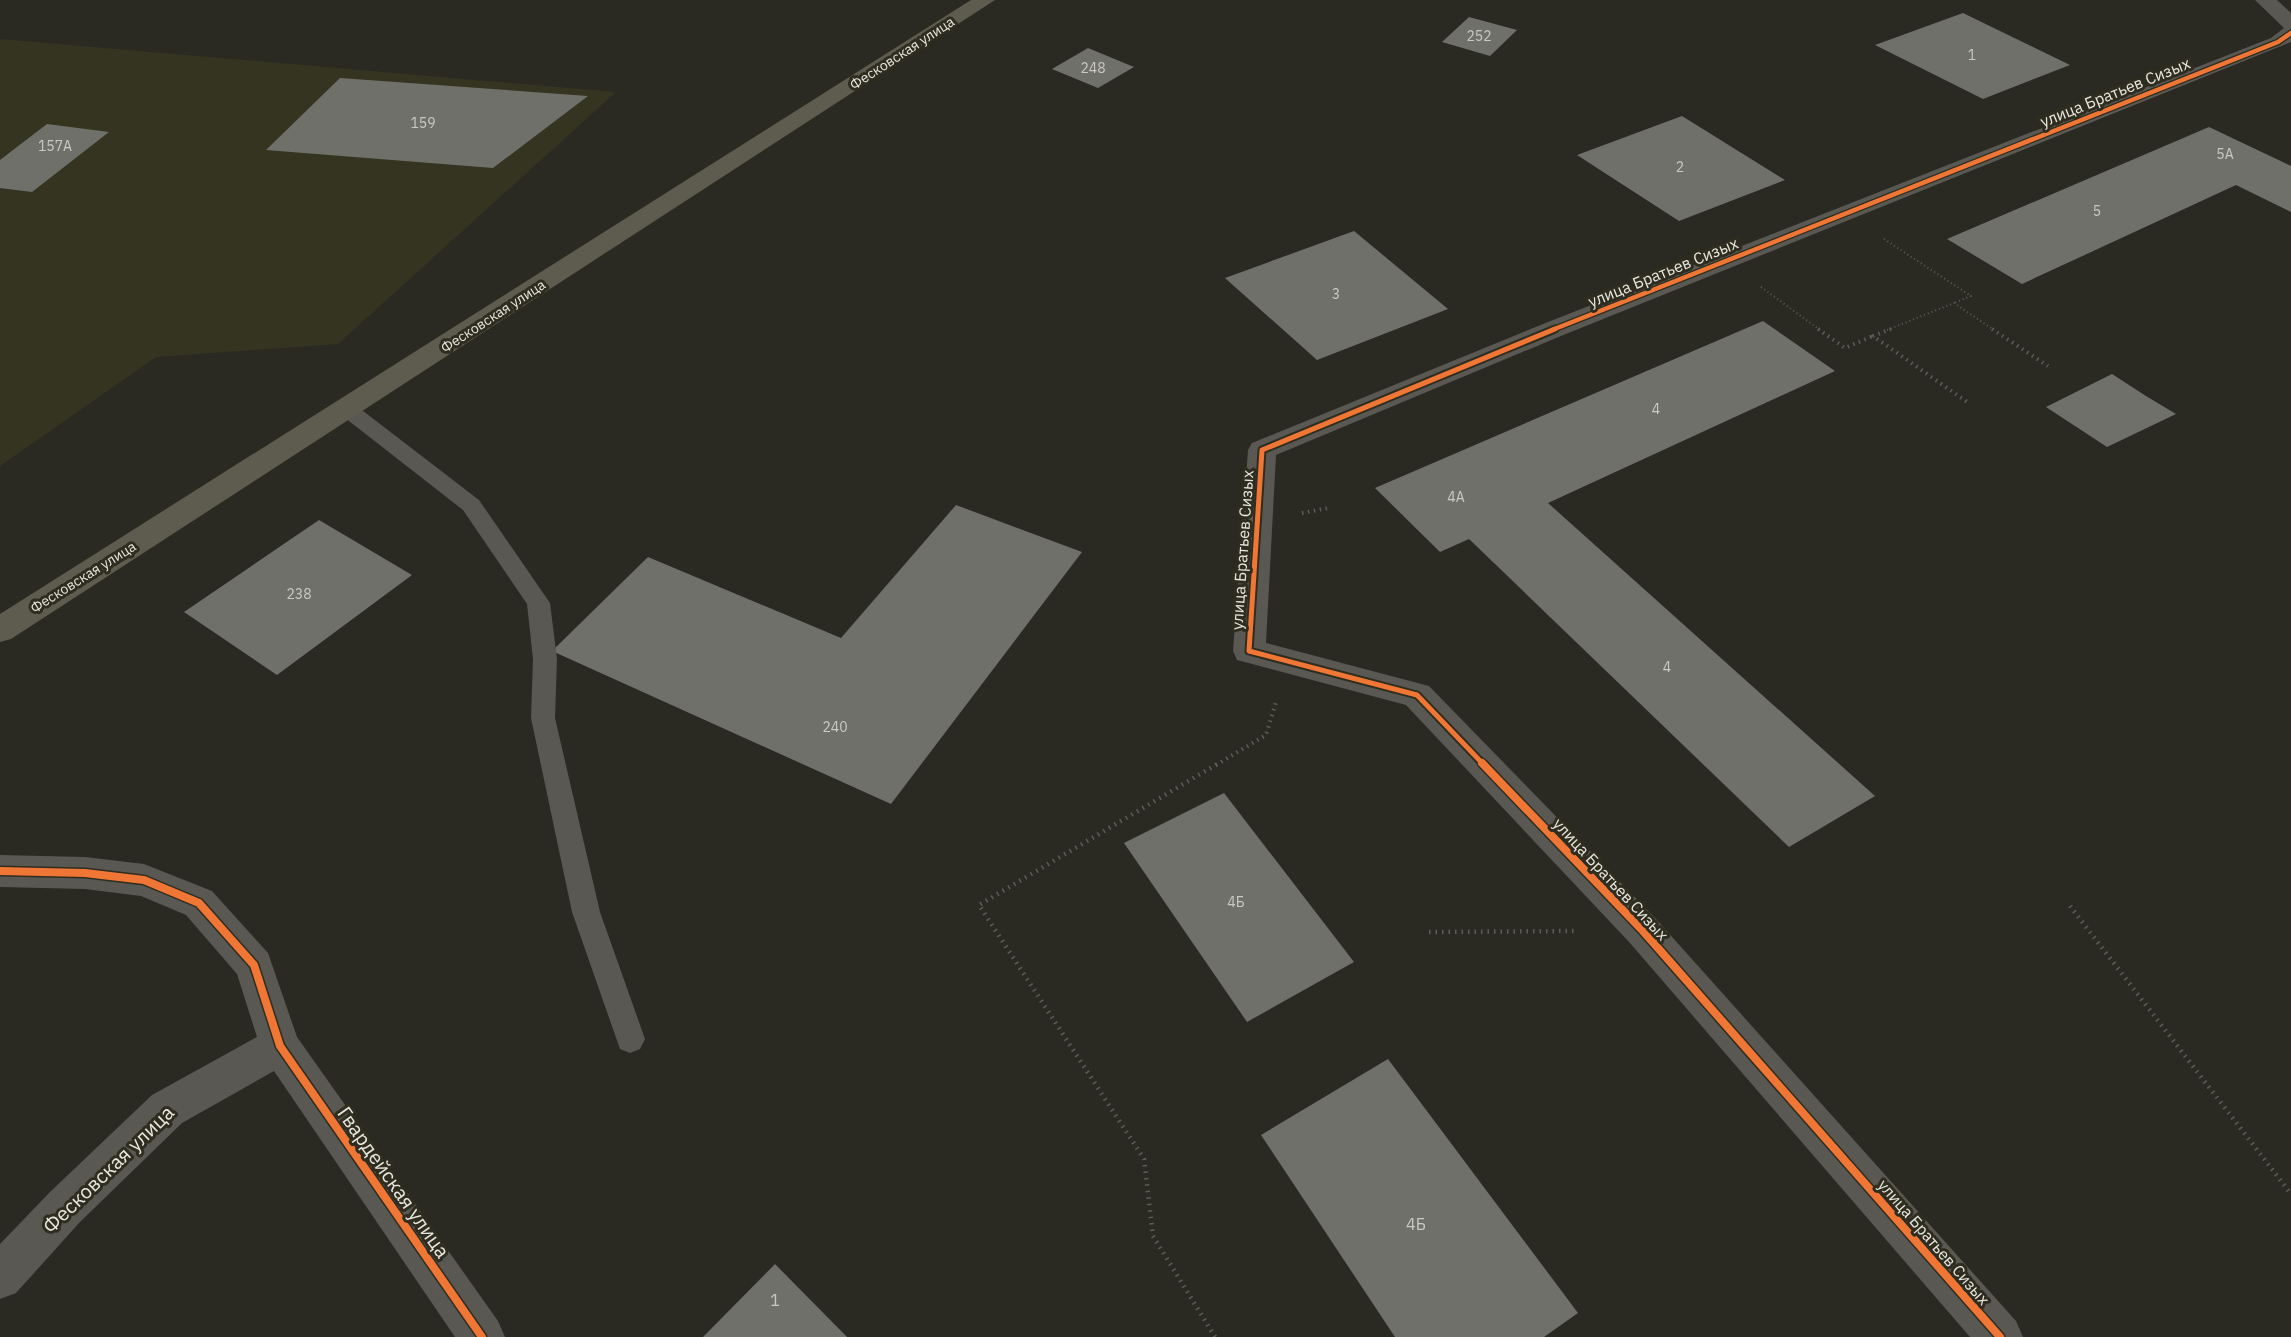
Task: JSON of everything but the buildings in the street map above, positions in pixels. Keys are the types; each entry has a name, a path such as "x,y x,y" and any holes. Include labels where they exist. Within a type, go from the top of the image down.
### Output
{"main road":[{"name":"Фесковская улица","path":"0,630 985,0"}],"street":[{"path":"2265,0 2291,24"},
{"name":"улица Братьев Сизых","path":"2000,1337 1643,931 1417,695 1249,651 1262,450 1726,261 2278,42 2291,33"},
{"path":"0,871 85,873 144,880 199,903 254,965 280,1046"},
{"name":"Фесковская улица","path":"0,1277 65,1207 167,1109 280,1046"},
{"name":"Гвардейская улица","path":"280,1046 482,1337"}],"lane":[{"path":"347,409 471,505 538,603 545,659 543,718 586,912 630,1039"}],"path":[{"path":"1726,261 1845,348 1971,296 1845,214"},
{"path":"1954,303 2048,366"},
{"path":"1873,336 1970,404"},
{"path":"1215,1337 1153,1236 1144,1159 979,905 1266,735"},
{"path":"2070,906 2291,1194"},
{"path":"1429,932 1643,931"}],"shaded area":[{"path":"0,39 616,92 338,344 156,357 0,466"}],"cycle path":[{"path":"2000,1337 1643,931 1417,695 1249,651 1262,450 1552,330 2278,42 2291,33"},
{"path":"0,871 85,873 144,880 199,903 254,965 280,1046 482,1337"}]}
